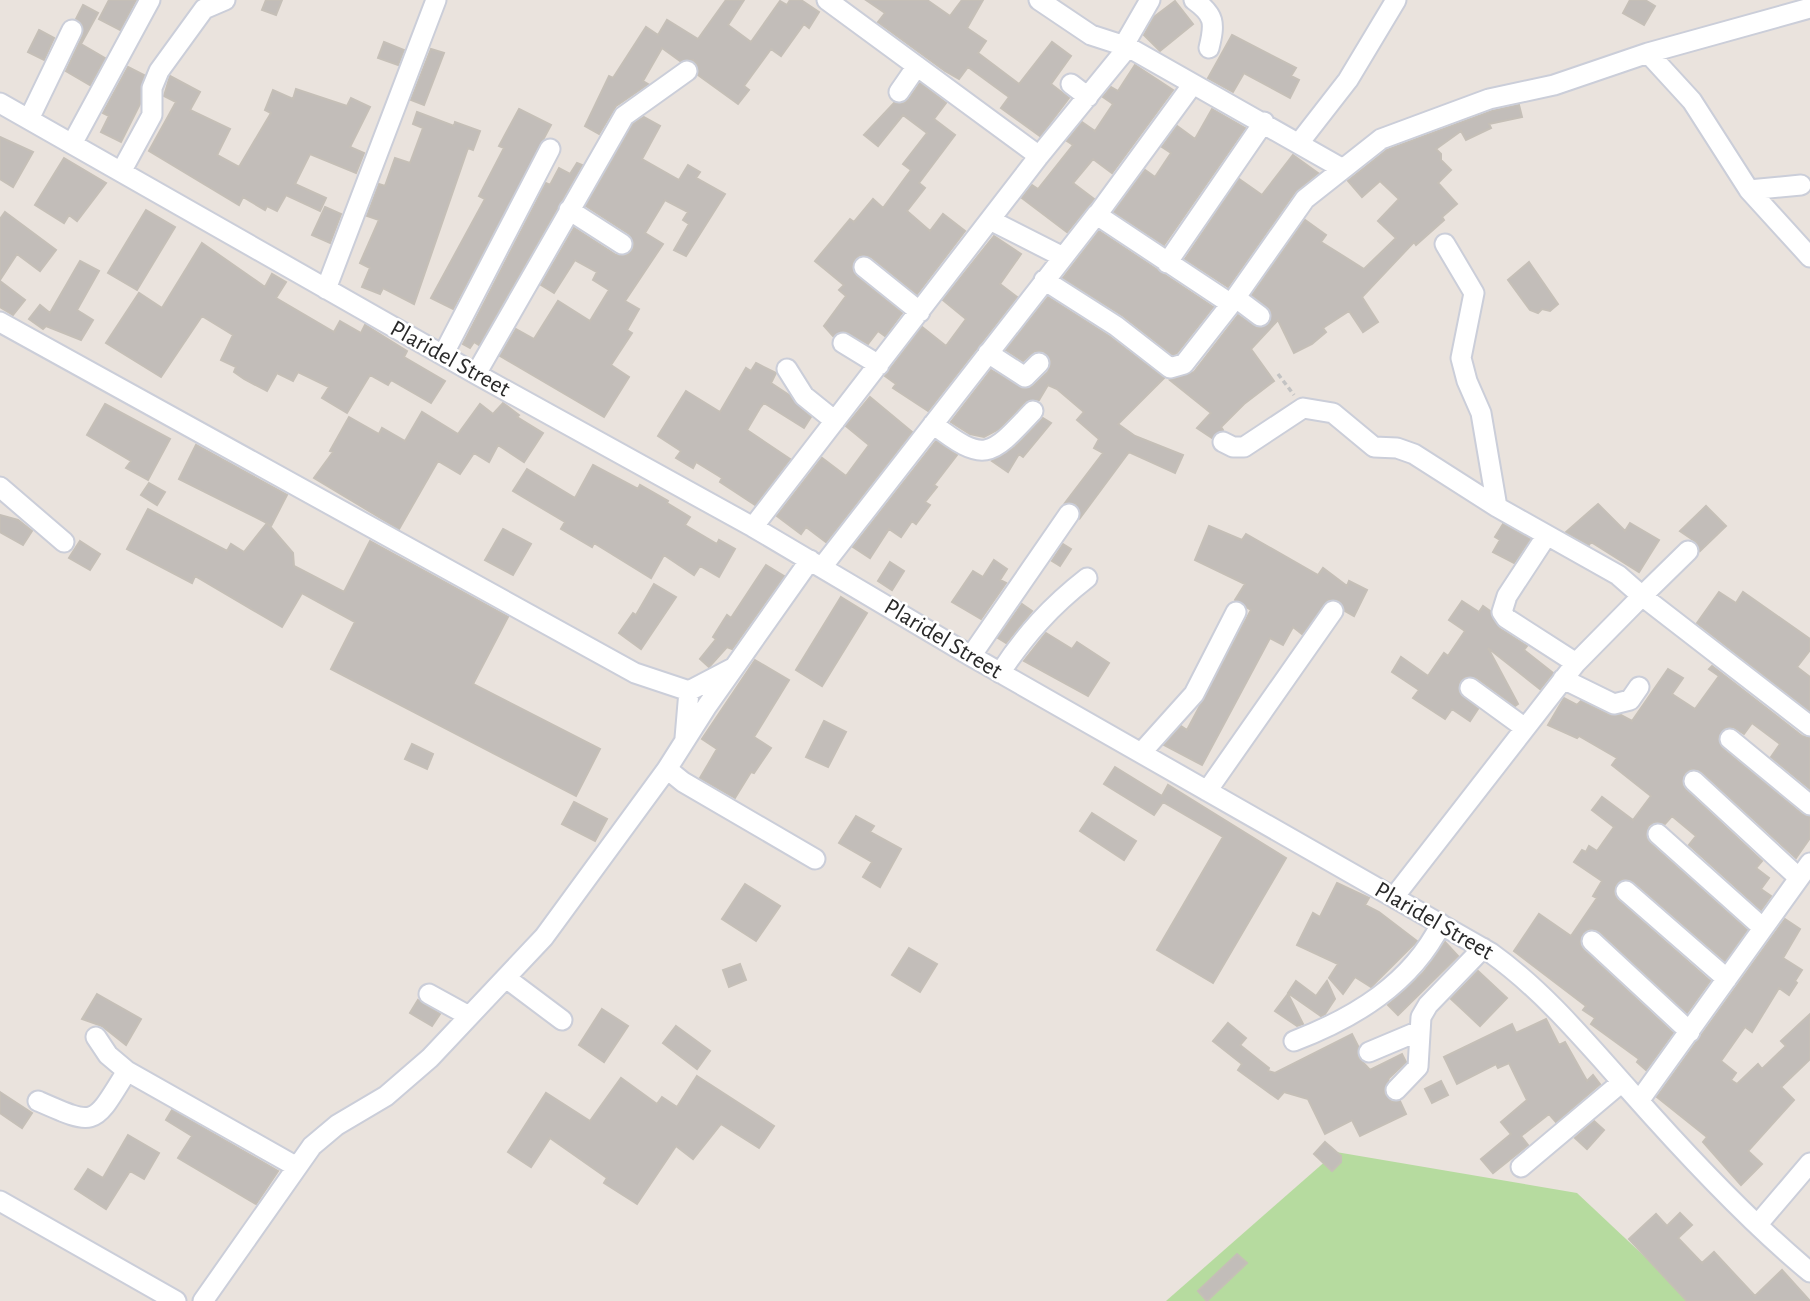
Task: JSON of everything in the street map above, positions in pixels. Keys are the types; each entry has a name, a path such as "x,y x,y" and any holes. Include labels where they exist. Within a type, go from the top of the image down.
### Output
{"street":[{"path":"72,144 150,0"},
{"path":"121,172 152,115 152,88 159,71 204,9 225,0"},
{"path":"326,289 436,0"},
{"path":"827,0 1039,156"},
{"path":"1039,0 1091,35 1126,46 1343,169"},
{"path":"754,527 1039,156 1088,97 1126,46 1150,0"},
{"path":"1194,0 1208,10 1214,27 1209,48"},
{"path":"1299,142 1348,80 1396,0"},
{"path":"1044,280 1116,326 1170,368 1184,364 1234,301 1305,199 1381,138 1489,99 1553,85 1648,54 1810,8"},
{"path":"29,119 72,30"},
{"path":"1648,54 1692,101 1749,190 1810,257"},
{"path":"899,92 917,66"},
{"path":"476,374 629,110 687,71"},
{"path":"203,1301 312,1146 337,1125 386,1096 430,1058 544,937 667,769 736,666 816,563 933,424 1097,214 1193,83"},
{"path":"1071,84 1088,97"},
{"name":"Plaridel Street","path":"0,103 476,374 754,527 1000,673 1483,948 1528,982 1758,1224 1810,1272"},
{"path":"1167,262 1264,122"},
{"path":"443,355 550,149"},
{"path":"1749,190 1801,185"},
{"path":"569,210 622,244"},
{"path":"1097,214 1167,262 1260,316"},
{"path":"990,220 1063,257"},
{"path":"1445,244 1474,293 1461,358 1467,381 1481,413 1497,507"},
{"path":"864,268 920,312"},
{"path":"0,322 590,651 635,673 689,691 736,666"},
{"path":"844,342 879,365"},
{"path":"988,353 1023,377 1027,377 1039,363"},
{"path":"787,369 804,396 835,421"},
{"path":"1223,442 1233,447 1244,447 1303,408 1333,413 1374,447 1397,448 1414,454 1497,507 1618,575 1810,726"},
{"path":"933,424 970,450 983,451 1009,437 1033,411"},
{"path":"0,487 64,542"},
{"path":"971,656 1069,514"},
{"path":"1547,535 1507,596 1502,612 1506,618 1576,663"},
{"path":"1394,897 1576,663 1688,551"},
{"path":"1000,673 1028,631 1053,604 1087,578"},
{"path":"1207,791 1333,611"},
{"path":"1141,753 1194,694 1236,612"},
{"path":"1563,679 1614,704 1630,700 1639,687"},
{"path":"1471,688 1525,728"},
{"path":"684,741 689,691"},
{"path":"1730,739 1810,805"},
{"path":"667,769 683,782 815,859"},
{"path":"1639,1101 1804,871 1695,781"},
{"path":"1658,834 1763,928"},
{"path":"1626,891 1727,979"},
{"path":"1294,1041 1338,1025 1380,998 1430,947 1441,924"},
{"path":"1592,941 1690,1032"},
{"path":"1396,1090 1418,1068 1421,1017 1428,1005 1483,948"},
{"path":"506,978 562,1020"},
{"path":"429,994 470,1017"},
{"path":"1369,1052 1419,1031"},
{"path":"96,1037 108,1055 127,1071 297,1167"},
{"path":"38,1101 78,1118 92,1119 101,1112 127,1071"},
{"path":"1521,1167 1622,1082"},
{"path":"114,1092 152,1085"},
{"path":"1758,1224 1810,1163"},
{"path":"0,1201 176,1301"}],"path":[{"path":"1278,374 1303,408"}],"green space":[{"path":"1336,1152 1577,1193 1692,1301 1166,1301"}],"building":[{"path":"109,0 136,0 120,30 99,19"},
{"path":"266,0 282,0 276,15 262,10"},
{"path":"726,0 744,0 728,25 751,42 780,1 787,5 790,0 801,0 819,12 809,28 804,24 781,56 771,49 744,86 749,90 738,104 698,75 697,64 693,60 680,61 662,48 643,81 648,84 616,106 599,134 585,126 609,76 613,78 646,27 658,35 667,20 698,39"},
{"path":"866,0 927,0 950,16 962,0 983,0 967,28 986,41 978,53 1019,84 1052,42 1071,56 1051,84 1069,98 1040,136 1001,108 1009,97 968,67 959,79 945,71 878,22 885,13"},
{"path":"1630,0 1645,0 1655,6 1644,25 1623,13"},
{"path":"1175,1 1193,24 1160,51 1144,35 1154,17"},
{"path":"83,5 98,13 81,44 105,58 90,85 66,71 83,35 82,24 76,19"},
{"path":"39,30 54,38 44,60 28,52"},
{"path":"1232,35 1296,68 1291,76 1299,80 1290,98 1244,73 1233,92 1208,78"},
{"path":"384,42 404,50 398,65 378,58"},
{"path":"431,49 444,53 424,105 411,100"},
{"path":"1135,65 1173,90 1112,173 1093,159 1073,183 1094,199 1067,232 1022,198 1032,185 1038,189 1073,145 1067,141 1082,122 1095,131 1113,104 1103,97 1111,87 1118,91"},
{"path":"128,67 144,75 140,104 121,142 101,132 109,116 103,113"},
{"path":"170,76 200,92 190,110 230,129 217,155 239,167 271,113 265,110 273,90 293,99 296,89 347,106 351,98 370,107 350,147 364,153 356,173 310,154 295,184 326,198 320,211 286,195 277,211 267,206 265,210 243,197 239,205 149,151 176,102 164,96"},
{"path":"920,83 946,103 934,119 955,135 919,183 925,188 907,211 930,231 943,214 965,231 917,294 871,257 860,255 852,266 856,276 902,313 885,336 878,331 868,344 844,331 833,336 824,326 846,296 839,290 844,285 815,261 850,219 854,222 873,199 883,208 911,170 903,164 927,133 903,115 878,146 864,135 894,103 904,103 909,99"},
{"path":"1519,105 1522,117 1489,124 1491,128 1466,140 1461,131 1436,149 1441,154 1441,160 1451,170 1438,183 1457,204 1442,217 1444,220 1416,245 1414,242 1362,297 1378,322 1363,332 1349,311 1323,328 1326,332 1312,344 1294,353 1278,320 1251,349 1274,381 1244,404 1221,427 1223,430 1212,438 1197,428 1211,413 1170,380 1194,372 1238,315 1258,328 1269,324 1271,311 1252,295 1305,220 1326,235 1321,242 1364,269 1396,238 1378,221 1399,199 1380,181 1362,197 1348,181 1387,150 1492,111"},
{"path":"519,109 551,125 453,309 431,298 485,199 479,196 504,148 499,146"},
{"path":"1212,109 1245,128 1164,245 1114,212 1145,170 1155,177 1171,153 1162,147 1177,126 1195,139"},
{"path":"417,112 454,126 455,122 480,131 473,150 468,148 414,304 383,288 380,294 362,287 370,268 360,263 379,220 367,216 379,184 385,186 395,158 410,163 423,128 413,124"},
{"path":"644,117 660,126 642,159 679,180 688,165 700,172 696,178 725,194 686,256 674,250 689,224 683,220 688,212 665,200 645,233 663,244 625,301 639,309 627,330 632,333 611,365 629,377 604,417 500,356 516,329 534,339 558,301 590,321 609,290 593,280 597,272 575,260 554,293 541,285 574,228 616,255 627,255 633,250 634,244 629,234 586,206 633,124"},
{"path":"0,137 33,152 13,187 0,179"},
{"path":"1293,155 1318,173 1295,192 1228,287 1185,259 1239,179 1262,195"},
{"path":"64,158 106,183 77,221 69,215 64,223 35,205"},
{"path":"577,163 582,165 479,345 474,342 470,348 463,344 546,183 550,185 559,168 570,174"},
{"path":"325,207 341,214 330,243 312,235"},
{"path":"146,210 175,227 137,290 108,273"},
{"path":"5,212 56,250 40,271 17,254 0,280 0,219"},
{"path":"1099,231 1213,307 1177,353 1173,355 1123,316 1063,278"},
{"path":"994,236 1021,254 1000,284 1017,297 928,411 893,388 896,384 885,376 922,327 946,346 966,319 943,300"},
{"path":"202,243 265,287 272,274 286,282 276,298 334,332 340,321 361,333 365,325 407,351 404,357 445,381 431,403 391,380 388,385 370,375 347,413 322,398 329,387 298,372 293,381 277,373 267,391 244,379 234,372 236,367 221,360 233,335 202,316 161,377 106,343 139,293 162,308"},
{"path":"80,261 99,271 77,310 93,320 81,340 46,326 43,329 29,319 40,305 50,313"},
{"path":"1529,262 1558,304 1550,311 1542,309 1538,313 1530,310 1508,280"},
{"path":"0,281 25,300 13,315 0,307"},
{"path":"1048,297 1109,336 1164,378 1118,424 1135,436 1183,455 1175,473 1129,452 1080,518 1076,504 1065,503 1103,453 1094,448 1099,439 1077,420 1084,412 1057,389 1048,385 1039,400 1025,402 999,429 984,437 970,434 951,422 991,370 1024,389 1033,386 1048,372 1051,361 1043,351 1035,351 1023,361 1006,350"},
{"path":"756,363 776,373 771,383 789,395 811,417 804,428 764,403 760,408 747,430 790,459 755,505 720,482 722,478 696,462 693,468 676,458 681,451 658,436 686,391 720,412 746,368 751,371"},
{"path":"870,397 912,432 826,542 806,527 801,534 777,516 822,458 846,476 869,445 846,426"},
{"path":"503,403 519,415 517,417 543,433 524,462 498,445 489,462 474,453 460,474 438,461 399,529 314,478 333,452 330,451 349,417 379,434 382,428 405,441 422,412 458,434 480,404 493,414"},
{"path":"105,404 170,439 148,480 126,468 131,461 87,435"},
{"path":"1043,418 1051,423 1023,457 1019,454 1008,472 992,461 1015,447"},
{"path":"936,441 957,455 934,485 937,487 925,502 930,505 916,524 912,521 901,537 889,529 870,558 853,547"},
{"path":"196,445 287,495 271,526 268,524 293,553 294,566 344,592 370,541 508,617 473,684 600,749 576,796 331,669 355,622 302,593 282,627 195,576 192,583 127,549 148,509 227,551 231,544 244,552 267,523 179,479"},
{"path":"593,465 638,489 640,485 668,501 667,503 690,517 685,525 717,544 719,540 735,549 719,577 700,566 694,575 664,555 651,578 594,543 592,547 561,529 565,522 513,491 527,469 575,498"},
{"path":"149,483 165,492 157,505 141,495"},
{"path":"1598,504 1625,531 1630,523 1659,540 1639,572 1591,542 1589,545 1566,532"},
{"path":"1706,506 1726,526 1700,551 1696,542 1680,531"},
{"path":"0,515 18,520 32,531 23,545 0,532"},
{"path":"1503,524 1530,539 1514,563 1493,552 1500,540 1495,537"},
{"path":"1209,526 1242,540 1246,534 1318,575 1323,568 1347,586 1349,581 1367,590 1354,616 1345,611 1339,601 1328,600 1302,634 1293,627 1283,645 1270,638 1202,765 1164,745 1181,726 1187,730 1251,610 1235,600 1245,584 1195,560"},
{"path":"503,529 531,544 513,575 485,560"},
{"path":"80,541 100,554 90,570 69,558"},
{"path":"1063,544 1071,549 1060,566 1052,561"},
{"path":"994,560 1007,569 1000,580 1006,583 981,619 952,602 973,571 983,577"},
{"path":"890,562 904,571 892,590 878,581"},
{"path":"766,565 784,576 732,649 727,647 709,667 700,659 716,639 713,637 727,615 731,618"},
{"path":"654,584 676,597 641,649 619,633 633,613 636,615"},
{"path":"1719,592 1736,603 1743,592 1810,639 1810,650 1797,667 1810,677 1810,711 1697,623"},
{"path":"841,597 867,613 822,686 796,670"},
{"path":"1462,601 1479,612 1483,606 1490,611 1499,628 1527,646 1524,650 1553,673 1540,689 1488,648 1518,704 1515,706 1477,678 1466,677 1460,681 1459,692 1478,709 1470,721 1452,709 1445,719 1413,698 1419,690 1392,672 1401,657 1428,676 1444,653 1448,656 1465,631 1449,620"},
{"path":"1022,604 1032,611 1006,643 998,638"},
{"path":"1046,633 1072,649 1077,642 1109,663 1088,696 1024,661"},
{"path":"755,660 789,680 754,737 771,748 754,773 751,772 735,798 700,778 717,749 702,739"},
{"path":"1712,666 1802,736 1810,738 1810,789 1771,757 1780,744 1752,723 1744,734 1733,727 1726,727 1718,738 1722,748 1802,814 1810,817 1810,838 1796,858 1702,772 1691,769 1685,773 1682,784 1686,790 1762,861 1756,868 1769,878 1761,889 1771,896 1761,910 1689,845 1696,836 1672,816 1665,824 1655,822 1648,826 1646,837 1650,843 1747,930 1725,961 1634,882 1623,879 1616,884 1614,894 1618,900 1710,981 1687,1013 1600,932 1589,929 1583,933 1580,944 1584,950 1673,1033 1646,1070 1637,1062 1639,1059 1591,1024 1595,1018 1583,1010 1586,1006 1514,951 1539,914 1571,936 1597,898 1593,896 1602,881 1574,862 1582,850 1586,852 1589,846 1597,851 1614,827 1592,810 1602,797 1633,820 1651,796 1612,765 1617,758 1579,736 1577,738 1548,725 1564,698 1577,705 1581,701 1609,715 1621,715 1632,721 1668,669 1683,678 1672,694 1695,709 1719,676 1709,669"},
{"path":"824,721 846,732 828,767 806,757"},
{"path":"412,744 433,754 427,769 405,759"},
{"path":"1115,767 1162,796 1168,785 1286,858 1213,983 1157,950 1223,837 1163,802 1154,815 1104,784"},
{"path":"574,802 607,819 595,841 562,824"},
{"path":"1092,813 1136,841 1124,860 1080,831"},
{"path":"856,816 874,826 870,832 901,849 880,887 863,877 872,862 839,843"},
{"path":"1337,883 1369,898 1365,905 1379,912 1417,941 1371,987 1355,977 1343,994 1329,978 1338,964 1297,945 1313,913 1320,917"},
{"path":"745,884 780,906 756,941 722,919"},
{"path":"1785,919 1800,929 1783,958 1802,970 1795,981 1797,983 1789,995 1779,988 1752,1032 1745,1027 1721,1061 1736,1073 1731,1080 1737,1084 1758,1064 1762,1069 1786,1046 1781,1041 1810,1014 1810,1059 1781,1087 1794,1100 1748,1151 1762,1164 1741,1185 1703,1142 1707,1137 1657,1097"},
{"path":"1445,942 1458,956 1398,1015 1388,1005 1423,973"},
{"path":"909,948 937,964 920,992 892,975"},
{"path":"740,964 746,980 729,987 723,970"},
{"path":"1478,971 1507,998 1480,1026 1451,999"},
{"path":"1296,981 1316,996 1327,981 1335,999 1325,1014 1321,1016 1288,993"},
{"path":"97,994 141,1019 126,1045 102,1026 82,1019"},
{"path":"1288,994 1303,1024 1297,1026 1275,1011"},
{"path":"418,1000 440,1014 432,1026 410,1013"},
{"path":"602,1009 628,1026 604,1062 579,1045"},
{"path":"1546,1019 1559,1045 1565,1042 1587,1081 1593,1075 1600,1084 1556,1122 1549,1114 1521,1136 1528,1145 1493,1173 1481,1159 1511,1134 1501,1122 1527,1100 1509,1063 1498,1068 1496,1064 1457,1084 1444,1057 1512,1024 1516,1033"},
{"path":"1228,1023 1246,1038 1240,1045 1269,1068 1268,1071 1275,1073 1352,1034 1358,1046 1358,1057 1370,1070 1402,1054 1406,1062 1389,1078 1384,1093 1392,1102 1400,1101 1406,1114 1360,1136 1352,1120 1325,1134 1308,1099 1284,1092 1278,1099 1238,1070 1242,1064 1213,1041"},
{"path":"676,1026 710,1051 697,1069 663,1043"},
{"path":"697,1076 774,1126 759,1148 721,1124 693,1159 676,1146 637,1204 604,1183 607,1178 550,1138 531,1167 508,1152 546,1093 590,1121 621,1078 657,1104 662,1097 677,1107"},
{"path":"1441,1081 1448,1095 1432,1103 1425,1089"},
{"path":"0,1092 32,1113 22,1128 0,1113"},
{"path":"172,1110 278,1171 256,1204 178,1158 192,1136 166,1120"},
{"path":"1594,1121 1604,1130 1587,1149 1575,1138"},
{"path":"128,1135 159,1153 144,1179 130,1171 106,1209 75,1189 88,1169 103,1178"},
{"path":"1325,1142 1341,1156 1341,1162 1332,1171 1314,1154"},
{"path":"1680,1213 1692,1225 1678,1238 1702,1263 1714,1252 1755,1296 1782,1270 1810,1301 1687,1301 1629,1239 1656,1214 1667,1226"},
{"path":"1237,1254 1247,1263 1207,1301 1198,1291"}]}
